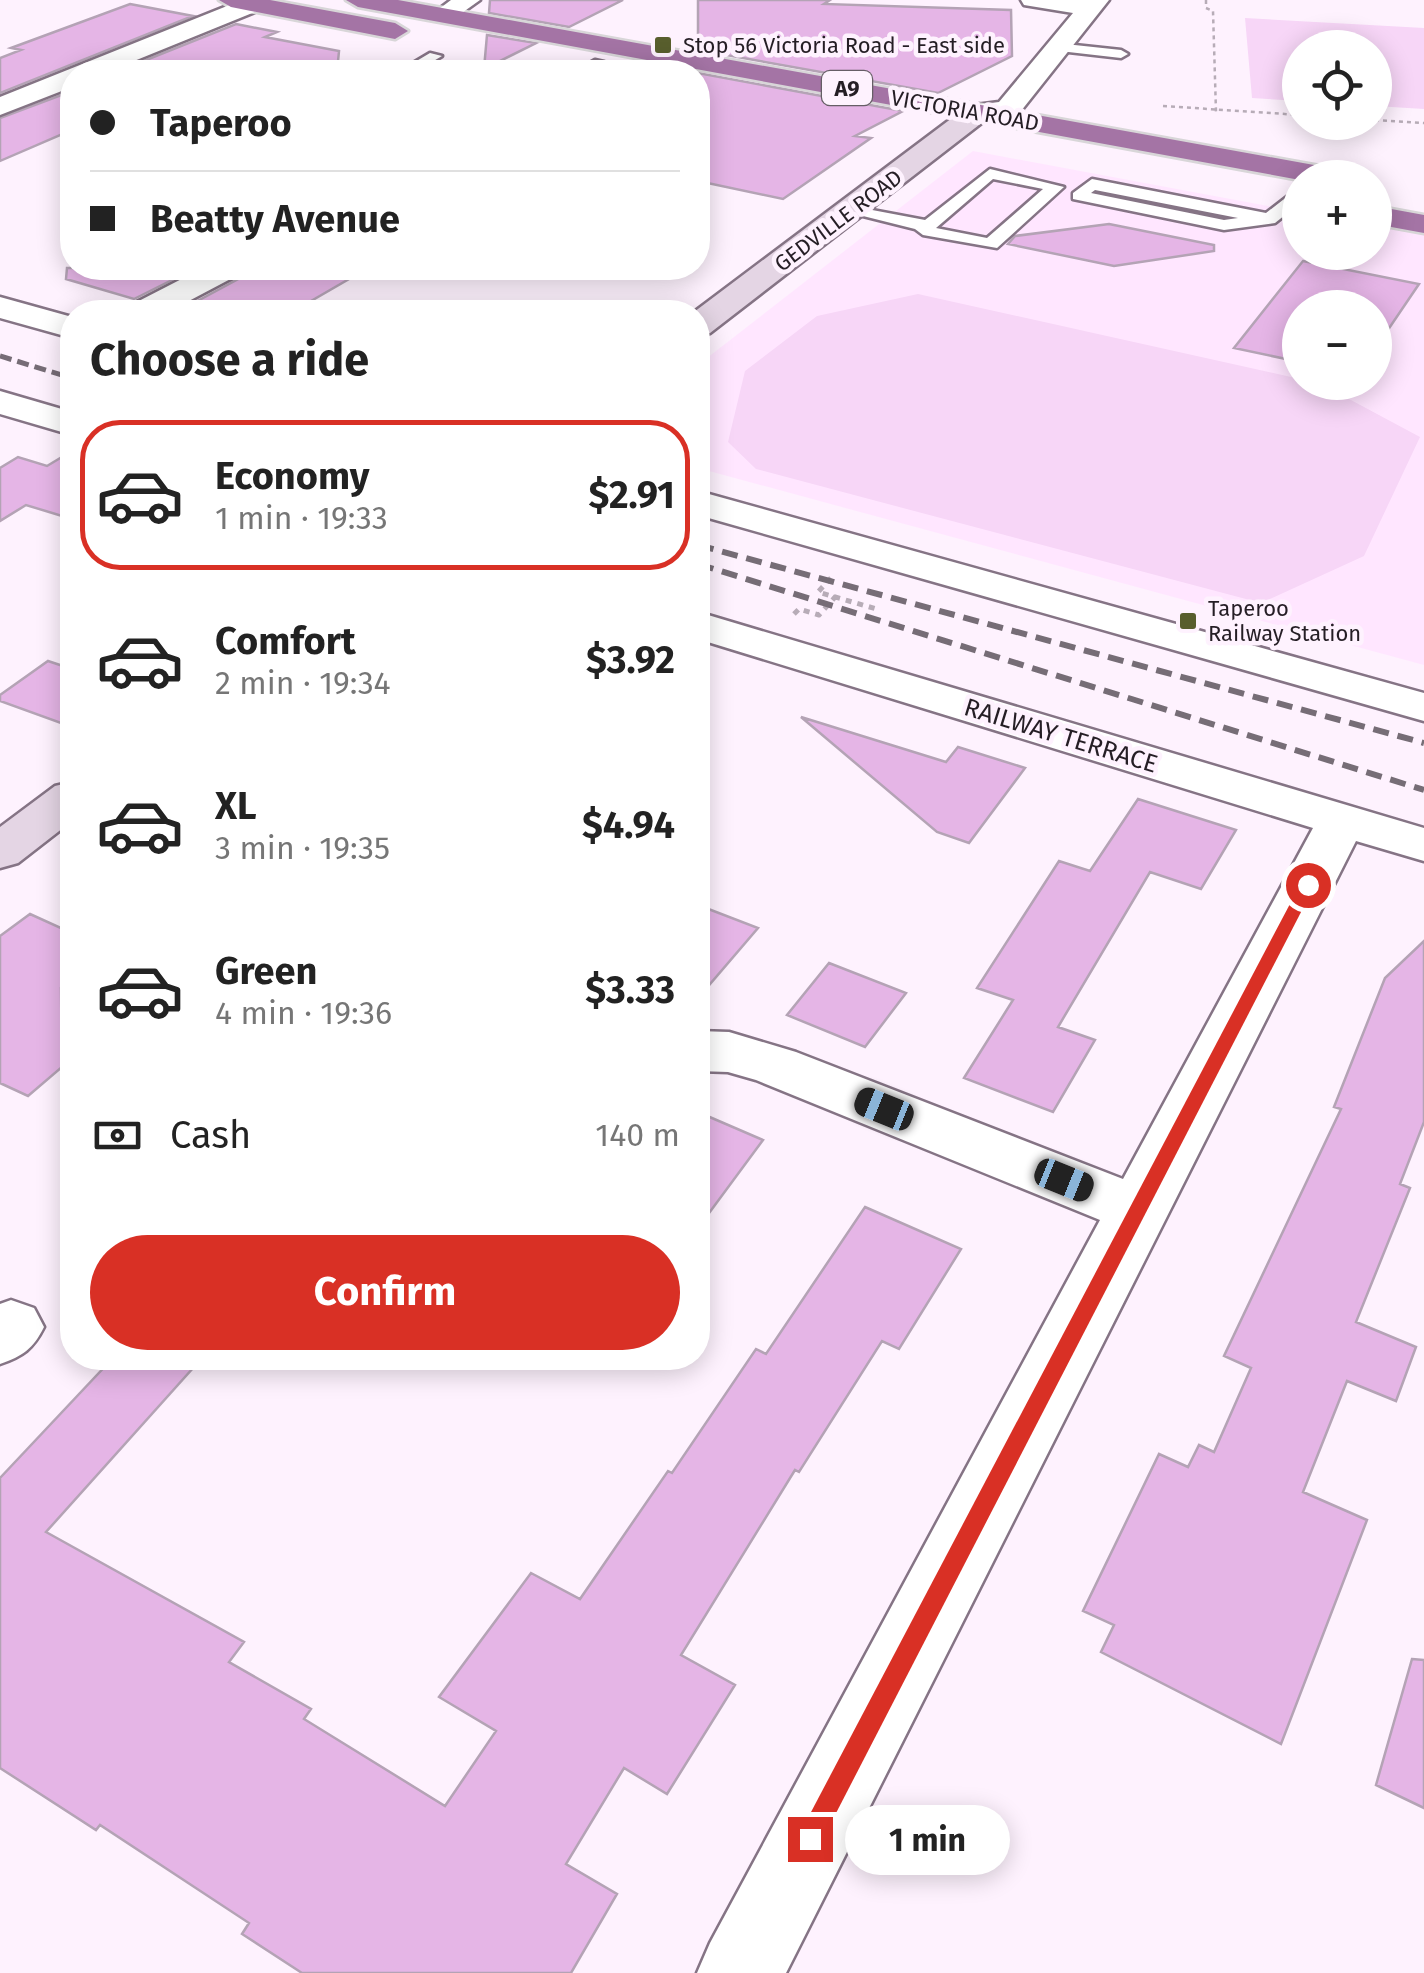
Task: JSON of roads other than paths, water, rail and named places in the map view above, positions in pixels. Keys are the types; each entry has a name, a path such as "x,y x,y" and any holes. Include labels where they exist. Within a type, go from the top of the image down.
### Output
{"highway":[{"name":"VICTORIA ROAD","path":"358,0 691,60"},
{"path":"242,2 544,60"},
{"name":"VICTORIA ROAD","path":"710,63 1282,168"},
{"name":"VICTORIA ROAD","path":"710,89 1282,198"},
{"path":"1392,218 1424,224"}],"street":[{"path":"443,15 468,0"},
{"path":"1033,0 1094,4"},
{"path":"113,60 242,2"},
{"path":"978,112 1008,110 1094,4"},
{"path":"0,108 60,83"},
{"name":"GEDVILLE ROAD","path":"710,317 978,112"},
{"path":"167,300 204,280"},
{"path":"0,308 60,325"},
{"path":"0,402 59,420"},
{"path":"0,441 59,420"},
{"path":"710,507 1424,707"},
{"name":"RAILWAY TERRACE","path":"710,641 1424,845"},
{"path":"0,852 60,806"},
{"path":"740,1973 1342,820"},
{"path":"710,1051 776,1066 1136,1209"}],"lane":[{"path":"1056,47 1121,54"},
{"path":"428,60 435,56"},
{"path":"990,174 1056,187 991,244 923,230 928,226 990,174"},
{"path":"1269,219 1092,184 1079,196 1224,225 1269,219 1282,211"},
{"path":"851,210 928,226"}],"railway":[{"path":"0,356 60,374"},
{"path":"710,548 1424,743"},
{"path":"710,568 1424,790"}],"place":[{"name":"Stop 56 Victoria Road - East side","path":"663,45"},
{"name":"Taperoo Railway Station","path":"1188,621"}]}
